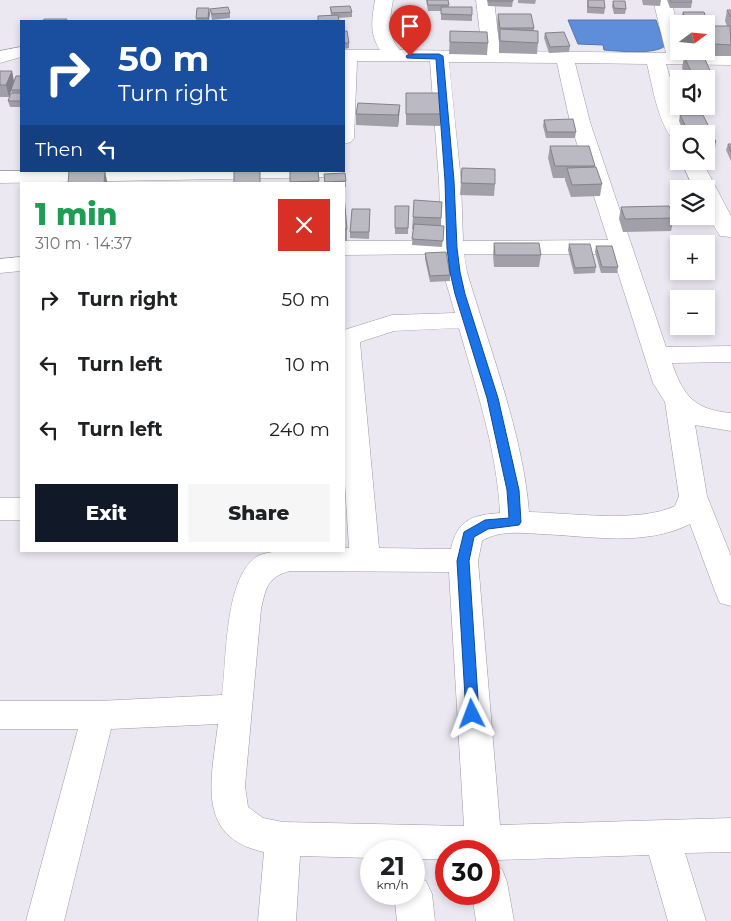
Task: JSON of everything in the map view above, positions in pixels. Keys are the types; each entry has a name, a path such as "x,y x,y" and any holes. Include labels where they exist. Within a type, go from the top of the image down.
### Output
{"street":[{"path":"384,0 379,32 383,43 395,56"},
{"path":"485,0 492,57"},
{"path":"662,0 670,30"},
{"path":"0,57 20,52"},
{"path":"345,96 346,55 670,59"},
{"path":"439,56 449,171 452,248 459,287 491,390 508,460 513,490 515,522"},
{"path":"565,58 580,122 666,383 678,402 693,414 713,421 731,422"},
{"path":"655,58 668,109 675,125"},
{"path":"715,60 731,60"},
{"path":"0,177 135,177 301,172"},
{"path":"715,207 728,231"},
{"path":"345,248 622,247"},
{"path":"0,266 20,264"},
{"path":"365,560 345,338 392,323 468,320"},
{"path":"657,355 731,354"},
{"path":"678,402 693,496 725,563 731,594"},
{"path":"483,840 463,561 468,535 485,525 515,522 644,526 669,522 687,513 693,496"},
{"path":"0,509 20,509"},
{"path":"360,843 283,839 254,833 232,815 228,786 252,567 290,559 463,561"},
{"path":"0,715 98,715 237,709"},
{"path":"45,921 98,715"},
{"path":"500,846 731,835"},
{"path":"662,838 687,921"},
{"path":"277,921 283,839"},
{"path":"414,905 416,921"},
{"path":"493,905 495,921"}],"water":[{"path":"568,20 656,20 665,46 653,51 627,52 604,50 603,45 578,44"}],"building":[{"path":"427,0 448,0 449,5 428,5"},
{"path":"513,0 513,1 488,1"},
{"path":"588,0 604,0 605,8 588,7"},
{"path":"670,0 691,0 692,2 671,2"},
{"path":"613,1 625,1 626,9 614,8"},
{"path":"350,6 352,12 332,13 330,7"},
{"path":"228,7 230,13 212,14 210,9"},
{"path":"441,7 472,7 472,15 441,14"},
{"path":"197,8 209,8 208,18 196,18"},
{"path":"683,12 704,12 705,15 684,15"},
{"path":"498,14 531,14 534,28 500,28"},
{"path":"338,15 339,20 318,20 318,16"},
{"path":"44,19 67,19 66,20"},
{"path":"715,26 730,26 731,45 715,44"},
{"path":"500,29 538,31 538,43 500,41"},
{"path":"345,31 347,31 349,43 345,43"},
{"path":"450,31 487,32 488,43 450,42"},
{"path":"564,32 570,46 550,47 545,33"},
{"path":"686,60 705,60 710,70 690,70"},
{"path":"0,71 12,71 6,85 0,85"},
{"path":"16,76 20,76 20,90 11,90"},
{"path":"11,93 20,93 20,101 8,101"},
{"path":"406,93 440,93 441,114 406,114"},
{"path":"358,103 400,105 398,115 356,114"},
{"path":"680,115 703,115 708,125 685,125"},
{"path":"573,119 576,132 547,132 544,120"},
{"path":"550,146 589,146 595,166 555,166"},
{"path":"596,167 602,184 572,185 567,168"},
{"path":"462,168 495,169 495,184 461,183"},
{"path":"69,172 105,172 104,182 68,182"},
{"path":"234,172 260,172 260,182 234,182"},
{"path":"290,172 318,172 319,181 290,182"},
{"path":"345,173 346,181 325,182 324,174"},
{"path":"414,200 442,202 441,218 413,217"},
{"path":"395,206 409,206 408,228 395,228"},
{"path":"669,206 670,218 625,219 621,207"},
{"path":"345,207 347,229 345,229"},
{"path":"352,209 370,209 369,232 350,232"},
{"path":"414,224 444,226 443,241 412,239"},
{"path":"494,243 539,243 541,255 495,255"},
{"path":"569,244 590,244 596,267 575,268"},
{"path":"596,246 612,246 618,267 602,267"},
{"path":"446,252 450,275 430,276 425,253"}],"route":[{"path":"410,56 439,56 450,181 452,248 455,272 460,294 493,398 513,490 515,522 485,525 468,535 463,561 472,714"}]}
